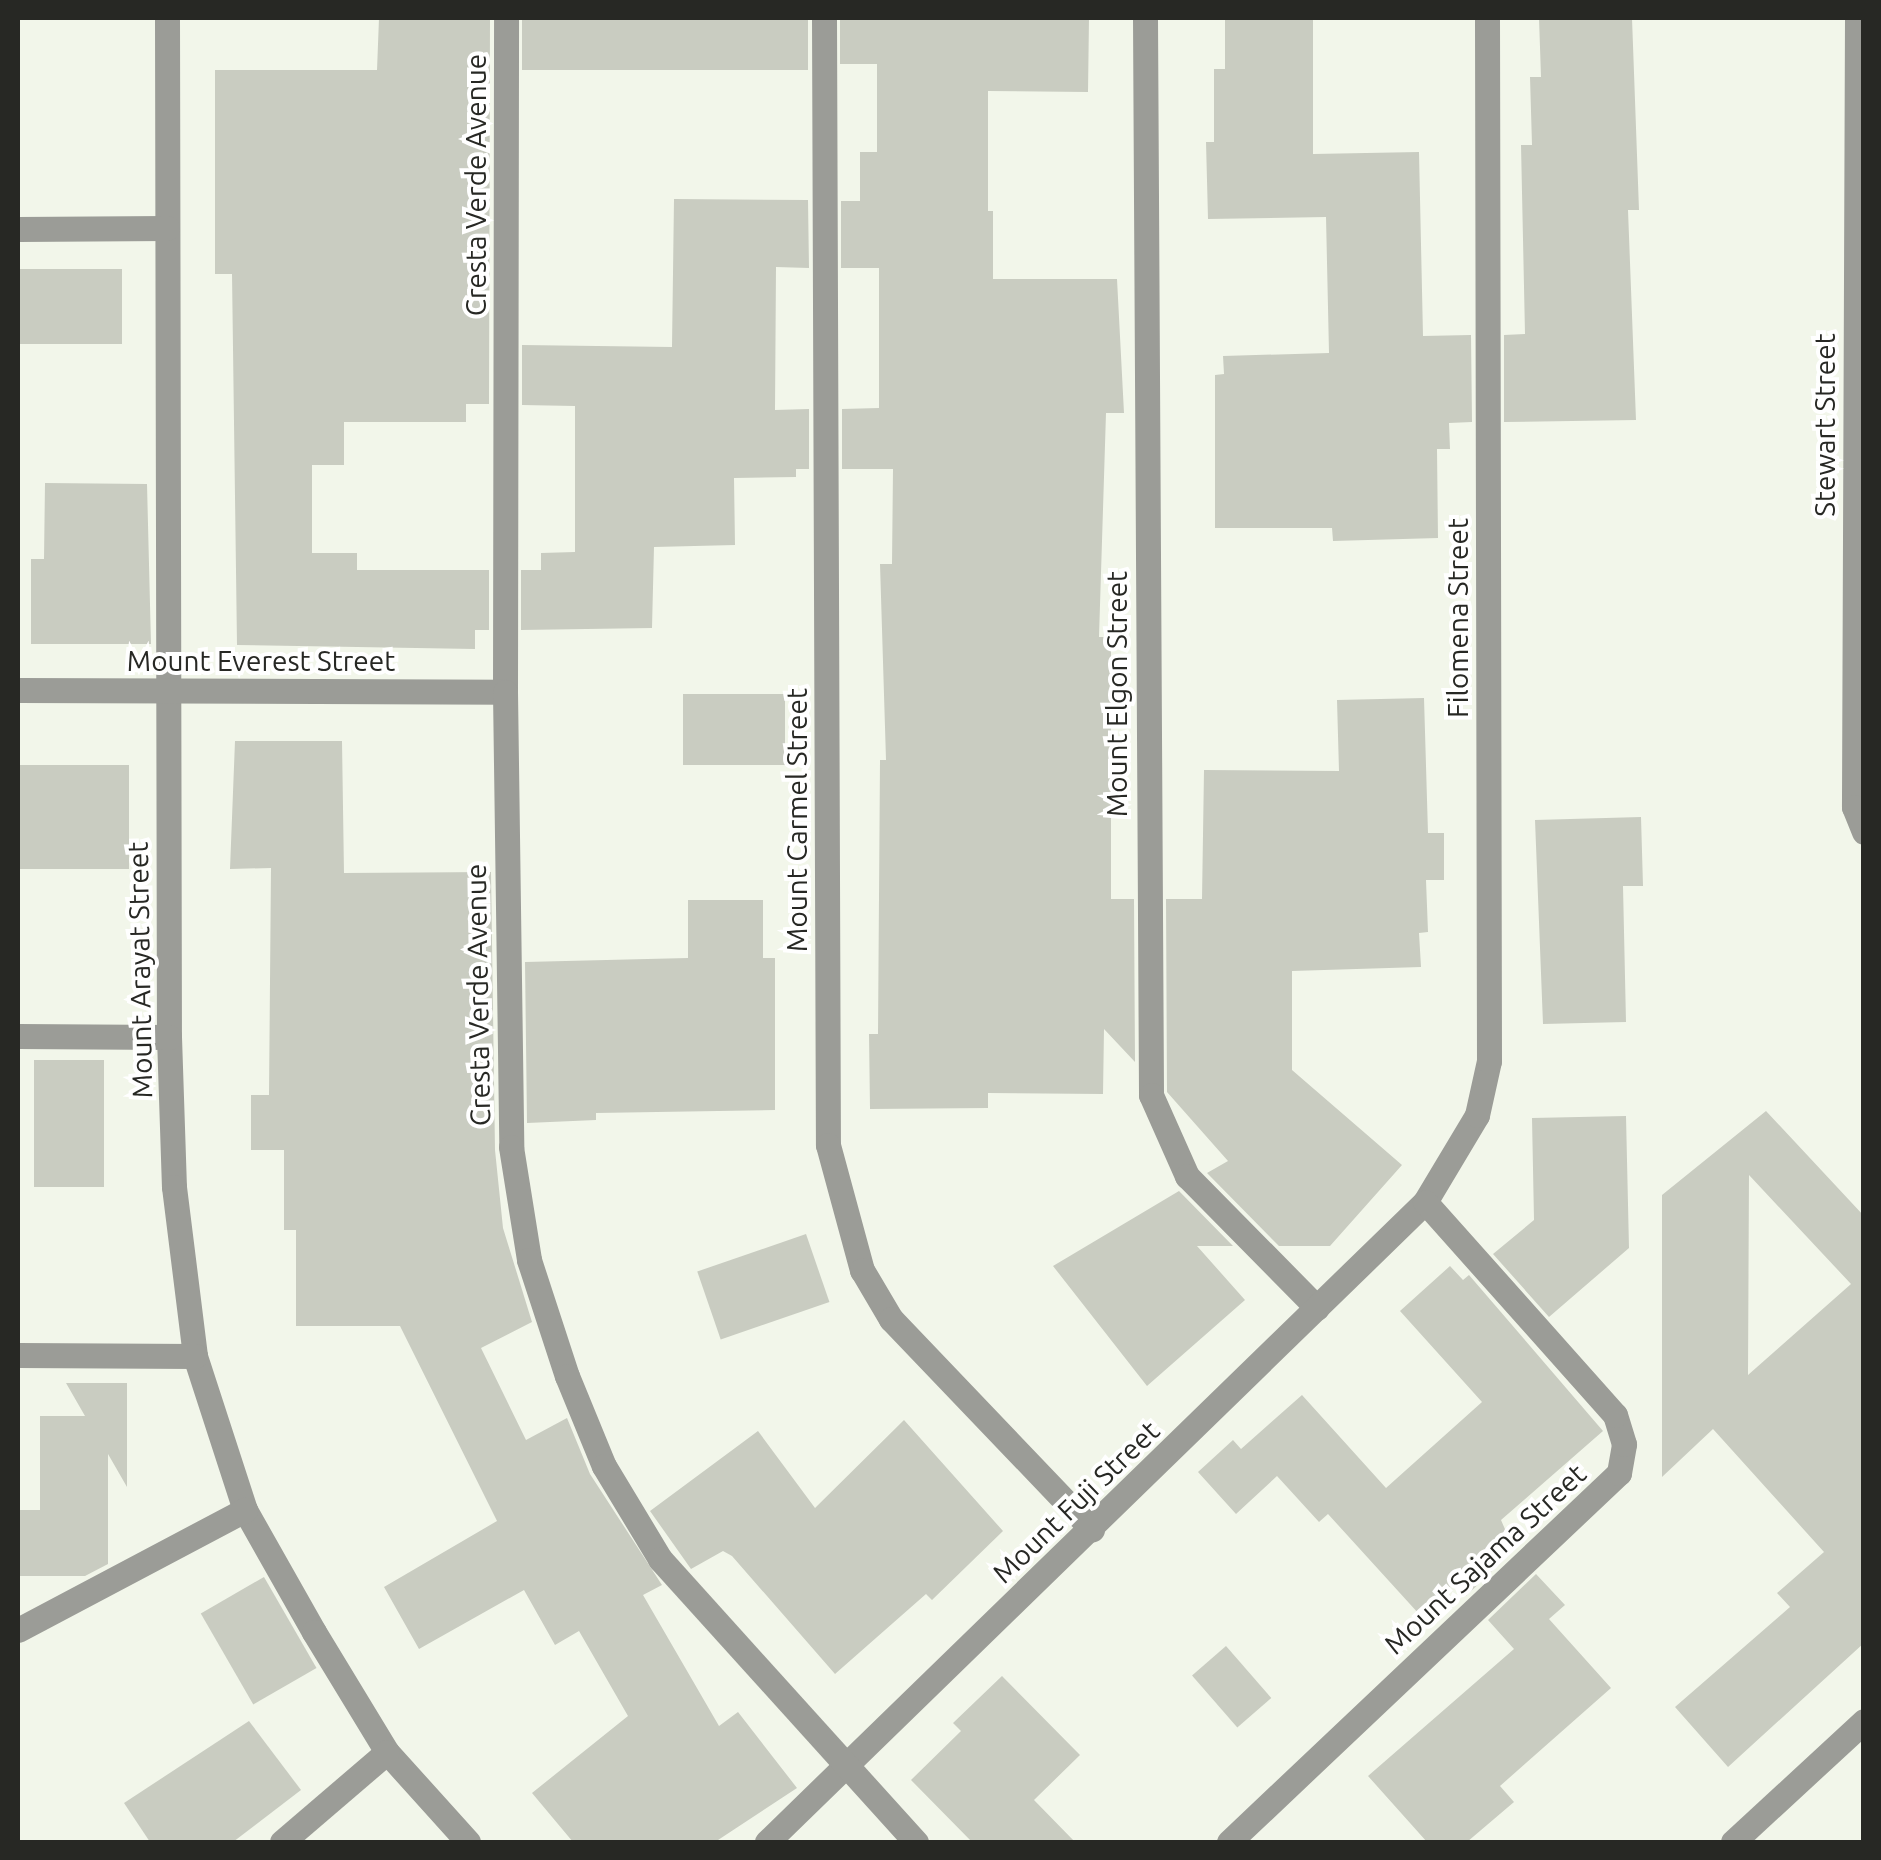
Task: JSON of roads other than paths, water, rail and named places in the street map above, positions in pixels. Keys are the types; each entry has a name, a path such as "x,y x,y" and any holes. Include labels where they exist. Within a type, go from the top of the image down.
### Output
{"street":[{"name":"Mount Arayat Street","path":"167,18 169,1037 174,1186 195,1356 245,1510 387,1752 468,1842"},
{"name":"Cresta Verde Avenue","path":"506,18 504,692 511,1147 534,1277 604,1466 660,1558 916,1842"},
{"name":"Mount Carmel Street","path":"824,18 828,1146 862,1270 891,1319 1092,1529"},
{"name":"Mount Elgon Street","path":"1145,18 1152,1095 1166,1141 1187,1176 1317,1308"},
{"name":"Filomena Street","path":"1425,1202 1477,1114 1489,1061 1487,18"},
{"name":"Stewart Street","path":"1857,18 1854,807 1864,832"},
{"path":"18,229 167,228"},
{"name":"Mount Everest Street","path":"18,690 504,692"},
{"path":"18,1036 169,1037"},
{"name":"Mount Fuji Street","path":"767,1842 1425,1202"},
{"name":"Mount Sajama Street","path":"1229,1842 1619,1472 1624,1444 1614,1414 1425,1202"},
{"path":"18,1355 195,1356"},
{"path":"18,1630 245,1510"},
{"path":"1733,1842 1864,1721"},
{"path":"282,1842 387,1752"}]}
